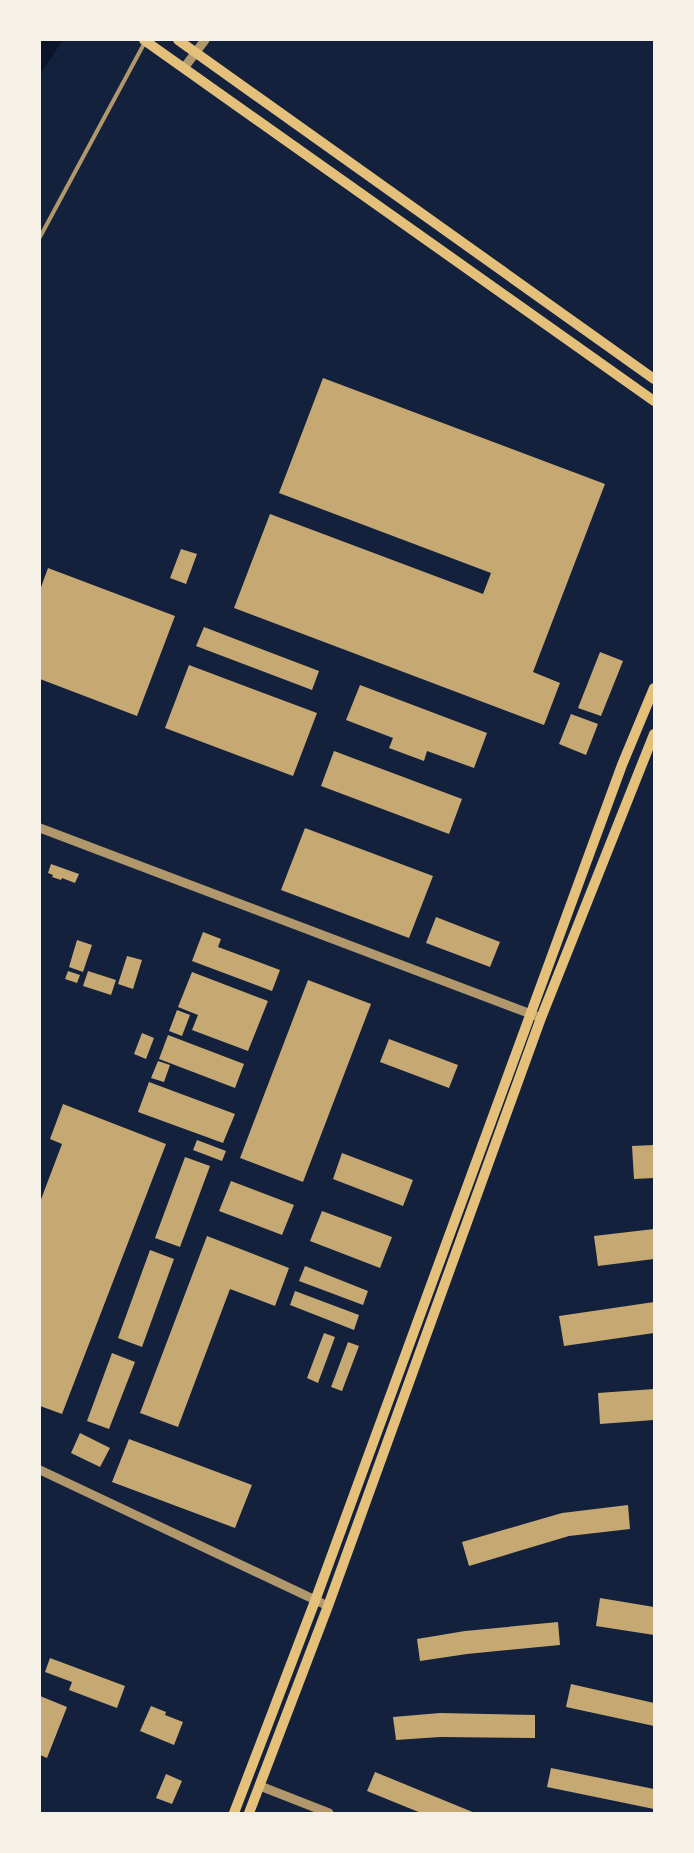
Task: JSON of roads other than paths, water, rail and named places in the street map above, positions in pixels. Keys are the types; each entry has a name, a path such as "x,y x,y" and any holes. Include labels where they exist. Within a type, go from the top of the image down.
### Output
{"main road":[{"path":"145,40 654,401"},
{"path":"178,40 654,379"},
{"path":"234,1813 315,1601 622,765 654,688"},
{"path":"250,1813 328,1606 541,1018 654,734"}],"street":[{"path":"184,68 205,40"},
{"path":"40,828 541,1018"},
{"path":"40,1470 328,1606"},
{"path":"260,1786 329,1813"}],"lane":[{"path":"40,237 145,40"}],"water":[{"path":"40,40 63,40 40,74"}]}
